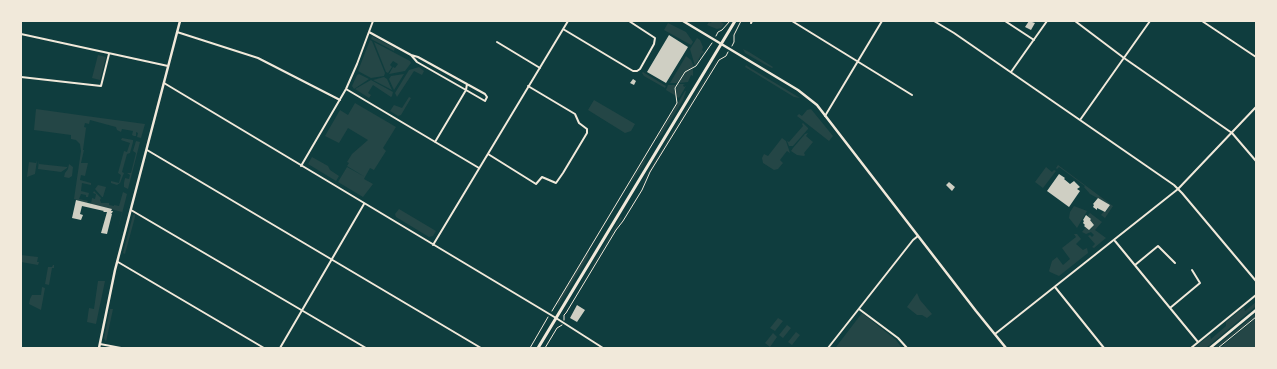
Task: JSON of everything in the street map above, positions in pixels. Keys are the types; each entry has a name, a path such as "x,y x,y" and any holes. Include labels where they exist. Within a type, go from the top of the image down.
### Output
{"main road":[{"path":"538,348 735,21"}],"street":[{"path":"99,348 118,262 180,21"},
{"path":"301,166 346,88 373,21"},
{"path":"433,245 568,21"},
{"path":"563,29 633,71 637,71 640,70 654,44 655,38 629,21"},
{"path":"683,21 798,90 817,105 1006,348"},
{"path":"792,21 912,95"},
{"path":"825,116 882,21"},
{"path":"934,21 1011,72 1178,189 1256,281"},
{"path":"1005,21 1034,40"},
{"path":"1011,72 1047,21"},
{"path":"1075,21 1124,58 1232,133 1256,161"},
{"path":"1080,120 1150,21"},
{"path":"1202,21 1256,57"},
{"path":"177,32 258,58 340,100"},
{"path":"369,32 467,84 487,97 485,101 417,62 412,55"},
{"path":"21,34 168,66"},
{"path":"497,42 540,68"},
{"path":"21,77 101,86 109,54"},
{"path":"164,84 556,318 603,348"},
{"path":"435,142 466,90 467,84"},
{"path":"488,154 536,184 542,177 556,183 587,133 585,127 579,123 575,114 528,86"},
{"path":"346,88 479,169"},
{"path":"995,334 1115,241 1178,189 1256,107"},
{"path":"147,150 481,348"},
{"path":"280,348 364,204"},
{"path":"131,210 366,348"},
{"path":"828,348 913,240 918,236"},
{"path":"1115,241 1198,342"},
{"path":"1135,265 1158,246 1174,263"},
{"path":"118,262 264,348"},
{"path":"1170,308 1200,283 1192,270"},
{"path":"1055,287 1104,348"},
{"path":"1192,348 1256,295"},
{"path":"859,308 898,338 907,348"},
{"path":"1210,348 1256,310"},
{"path":"100,344 121,348"}],"path":[{"path":"717,34 730,21"},
{"path":"733,38 742,21"},
{"path":"553,309 677,103 675,88 685,72 696,66 710,46"},
{"path":"545,348 557,328 563,323 565,319 564,315 642,190 650,172 719,60 726,55"},
{"path":"1218,348 1256,317"},
{"path":"530,348 547,320"}],"shaded area":[{"path":"712,21 719,21 724,24 721,28 717,29 707,25"},
{"path":"668,23 686,32 693,42 691,45 664,30"},
{"path":"372,36 395,48 394,51 371,39"},
{"path":"697,38 700,40 703,47 702,50 704,52 695,66 690,49"},
{"path":"370,40 372,41 385,73 384,76 371,78 358,71"},
{"path":"374,42 410,61 411,63 405,71 389,74 393,67 395,68 398,64 393,61 390,65 392,67 388,73 386,72"},
{"path":"743,49 773,67 772,68 764,64 745,53"},
{"path":"98,55 106,57 100,80 92,78"},
{"path":"686,56 691,60 694,67 684,72 677,83 670,83"},
{"path":"717,61 641,186 646,176"},
{"path":"746,65 800,98 794,97 745,67"},
{"path":"419,67 424,71 422,75 414,71 397,97 395,93 409,70"},
{"path":"693,69 693,76 691,75 688,82 679,83 686,72"},
{"path":"643,72 666,86 665,88 644,76 642,73"},
{"path":"359,74 369,79 354,89 352,86 357,75"},
{"path":"404,74 394,90 389,79 391,76"},
{"path":"384,77 387,79 392,90 373,80"},
{"path":"371,80 393,92 392,96 391,97 373,85 368,93 371,95 369,98 355,89"},
{"path":"678,84 685,84 683,85 684,87 686,86 679,98 677,97 676,89"},
{"path":"668,85 676,85 674,88 676,96 666,90"},
{"path":"685,91 683,100 662,134 656,140"},
{"path":"409,97 411,98 401,115 398,116 390,111 394,105 402,108"},
{"path":"594,100 635,124 631,131 625,133 588,110"},
{"path":"355,103 396,127 383,148 386,151 374,170 370,168 365,177 347,166 349,163 347,162 352,154 368,140 348,128 339,143 325,136 340,110 348,115"},
{"path":"36,109 145,124 141,138 137,137 138,133 136,132 136,136 132,135 133,131 122,129 121,132 117,130 116,127 90,120 89,124 85,123 84,127 87,128 81,163 88,163 85,176 81,175 80,180 91,183 91,185 82,183 81,191 89,193 88,197 81,194 79,199 88,201 87,203 74,199 81,151 80,144 76,140 71,139 71,135 34,130"},
{"path":"811,109 833,136 829,141 797,116 799,114 802,116 807,110"},
{"path":"803,123 808,129 793,146 789,146 787,141 789,142 803,126"},
{"path":"808,133 806,136 813,142 804,153 805,155 797,155 791,151 805,134"},
{"path":"122,138 133,140 133,142 130,153 127,154 122,172 124,173 120,183 117,185 111,183 111,181 119,183 121,175 118,173 124,151 127,152 130,143 121,140"},
{"path":"782,138 786,141 790,153 787,151 780,160 783,163 778,169 774,170 763,163 762,158 764,154 768,156"},
{"path":"136,141 140,142 128,189 124,187 124,183 125,178 129,179 130,175 127,173 131,173 136,153 133,151"},
{"path":"647,155 644,164 625,192"},
{"path":"312,157 328,166 330,170 339,176 336,181 308,164"},
{"path":"37,160 35,174 27,177 29,162 36,163"},
{"path":"39,160 39,164 67,167 68,164 67,168 61,172 38,169"},
{"path":"69,164 73,167 72,176 69,178 64,177"},
{"path":"1058,165 1113,206 1105,218 1101,215 1104,211 1106,212 1110,205 1090,194 1084,187 1085,186 1059,167 1057,169 1056,168"},
{"path":"347,167 365,177 364,179 373,184 363,197 338,182"},
{"path":"1046,167 1052,172 1054,170 1056,171 1043,188 1035,182"},
{"path":"98,185 106,187 103,197 95,189"},
{"path":"94,191 101,198 101,203 109,203 109,205 114,206 119,206 123,192 127,194 117,233 122,212 91,204 92,198 95,199 96,194 93,193"},
{"path":"1074,206 1087,211 1077,228 1069,218 1070,212"},
{"path":"399,209 436,231 433,236 429,237 396,217 395,214"},
{"path":"1090,213 1102,222 1095,230 1106,238 1094,248 1092,247 1095,244 1088,236 1090,235 1092,237 1094,235 1091,232 1086,234 1082,232 1086,227 1091,229 1094,225 1087,216"},
{"path":"135,214 125,254 123,253 133,215"},
{"path":"621,217 622,218 577,292"},
{"path":"1074,234 1077,234 1081,239 1076,244 1083,250 1087,248 1088,253 1059,276 1050,272 1052,261 1057,257 1063,265 1070,259 1062,248 1076,237"},
{"path":"589,250 588,257 558,306 557,303"},
{"path":"21,255 38,257 38,265 21,262"},
{"path":"53,265 54,268 52,268 49,285 45,284 48,267 52,267"},
{"path":"98,281 105,281 96,324 87,322 89,308 94,309"},
{"path":"42,287 45,288 41,310 29,304 32,295 41,295"},
{"path":"917,293 920,300 932,314 927,318 922,315 917,315 907,307"},
{"path":"1256,302 1256,306 1206,348 1194,348 1210,335 1211,339 1226,326 1226,322 1244,307 1245,311"},
{"path":"110,309 113,309 106,342 104,338"},
{"path":"862,313 896,340 902,348 836,347"},
{"path":"1254,315 1255,317 1217,348 1214,348"},
{"path":"778,318 783,321 775,331 770,328"},
{"path":"1256,318 1256,348 1220,348"},
{"path":"787,325 791,328 783,338 779,335"},
{"path":"796,332 800,335 792,345 788,342"},
{"path":"773,333 777,337 770,347 765,343"}],"building":[{"path":"1029,21 1035,23 1031,30 1025,27"},
{"path":"669,35 688,47 666,83 647,72"},
{"path":"633,79 636,81 634,85 630,83"},
{"path":"1059,174 1070,184 1074,181 1080,187 1077,189 1080,191 1069,207 1047,191"},
{"path":"949,182 955,187 952,191 946,185"},
{"path":"1098,198 1110,205 1105,212 1097,208 1097,210 1093,207 1093,204"},
{"path":"76,200 112,209 111,211 113,211 111,213 107,234 101,233 107,212 82,206 80,214 83,215 81,220 72,218"},
{"path":"1086,215 1091,219 1090,220 1094,225 1089,230 1083,223"},
{"path":"577,305 585,310 577,322 570,318"}]}
